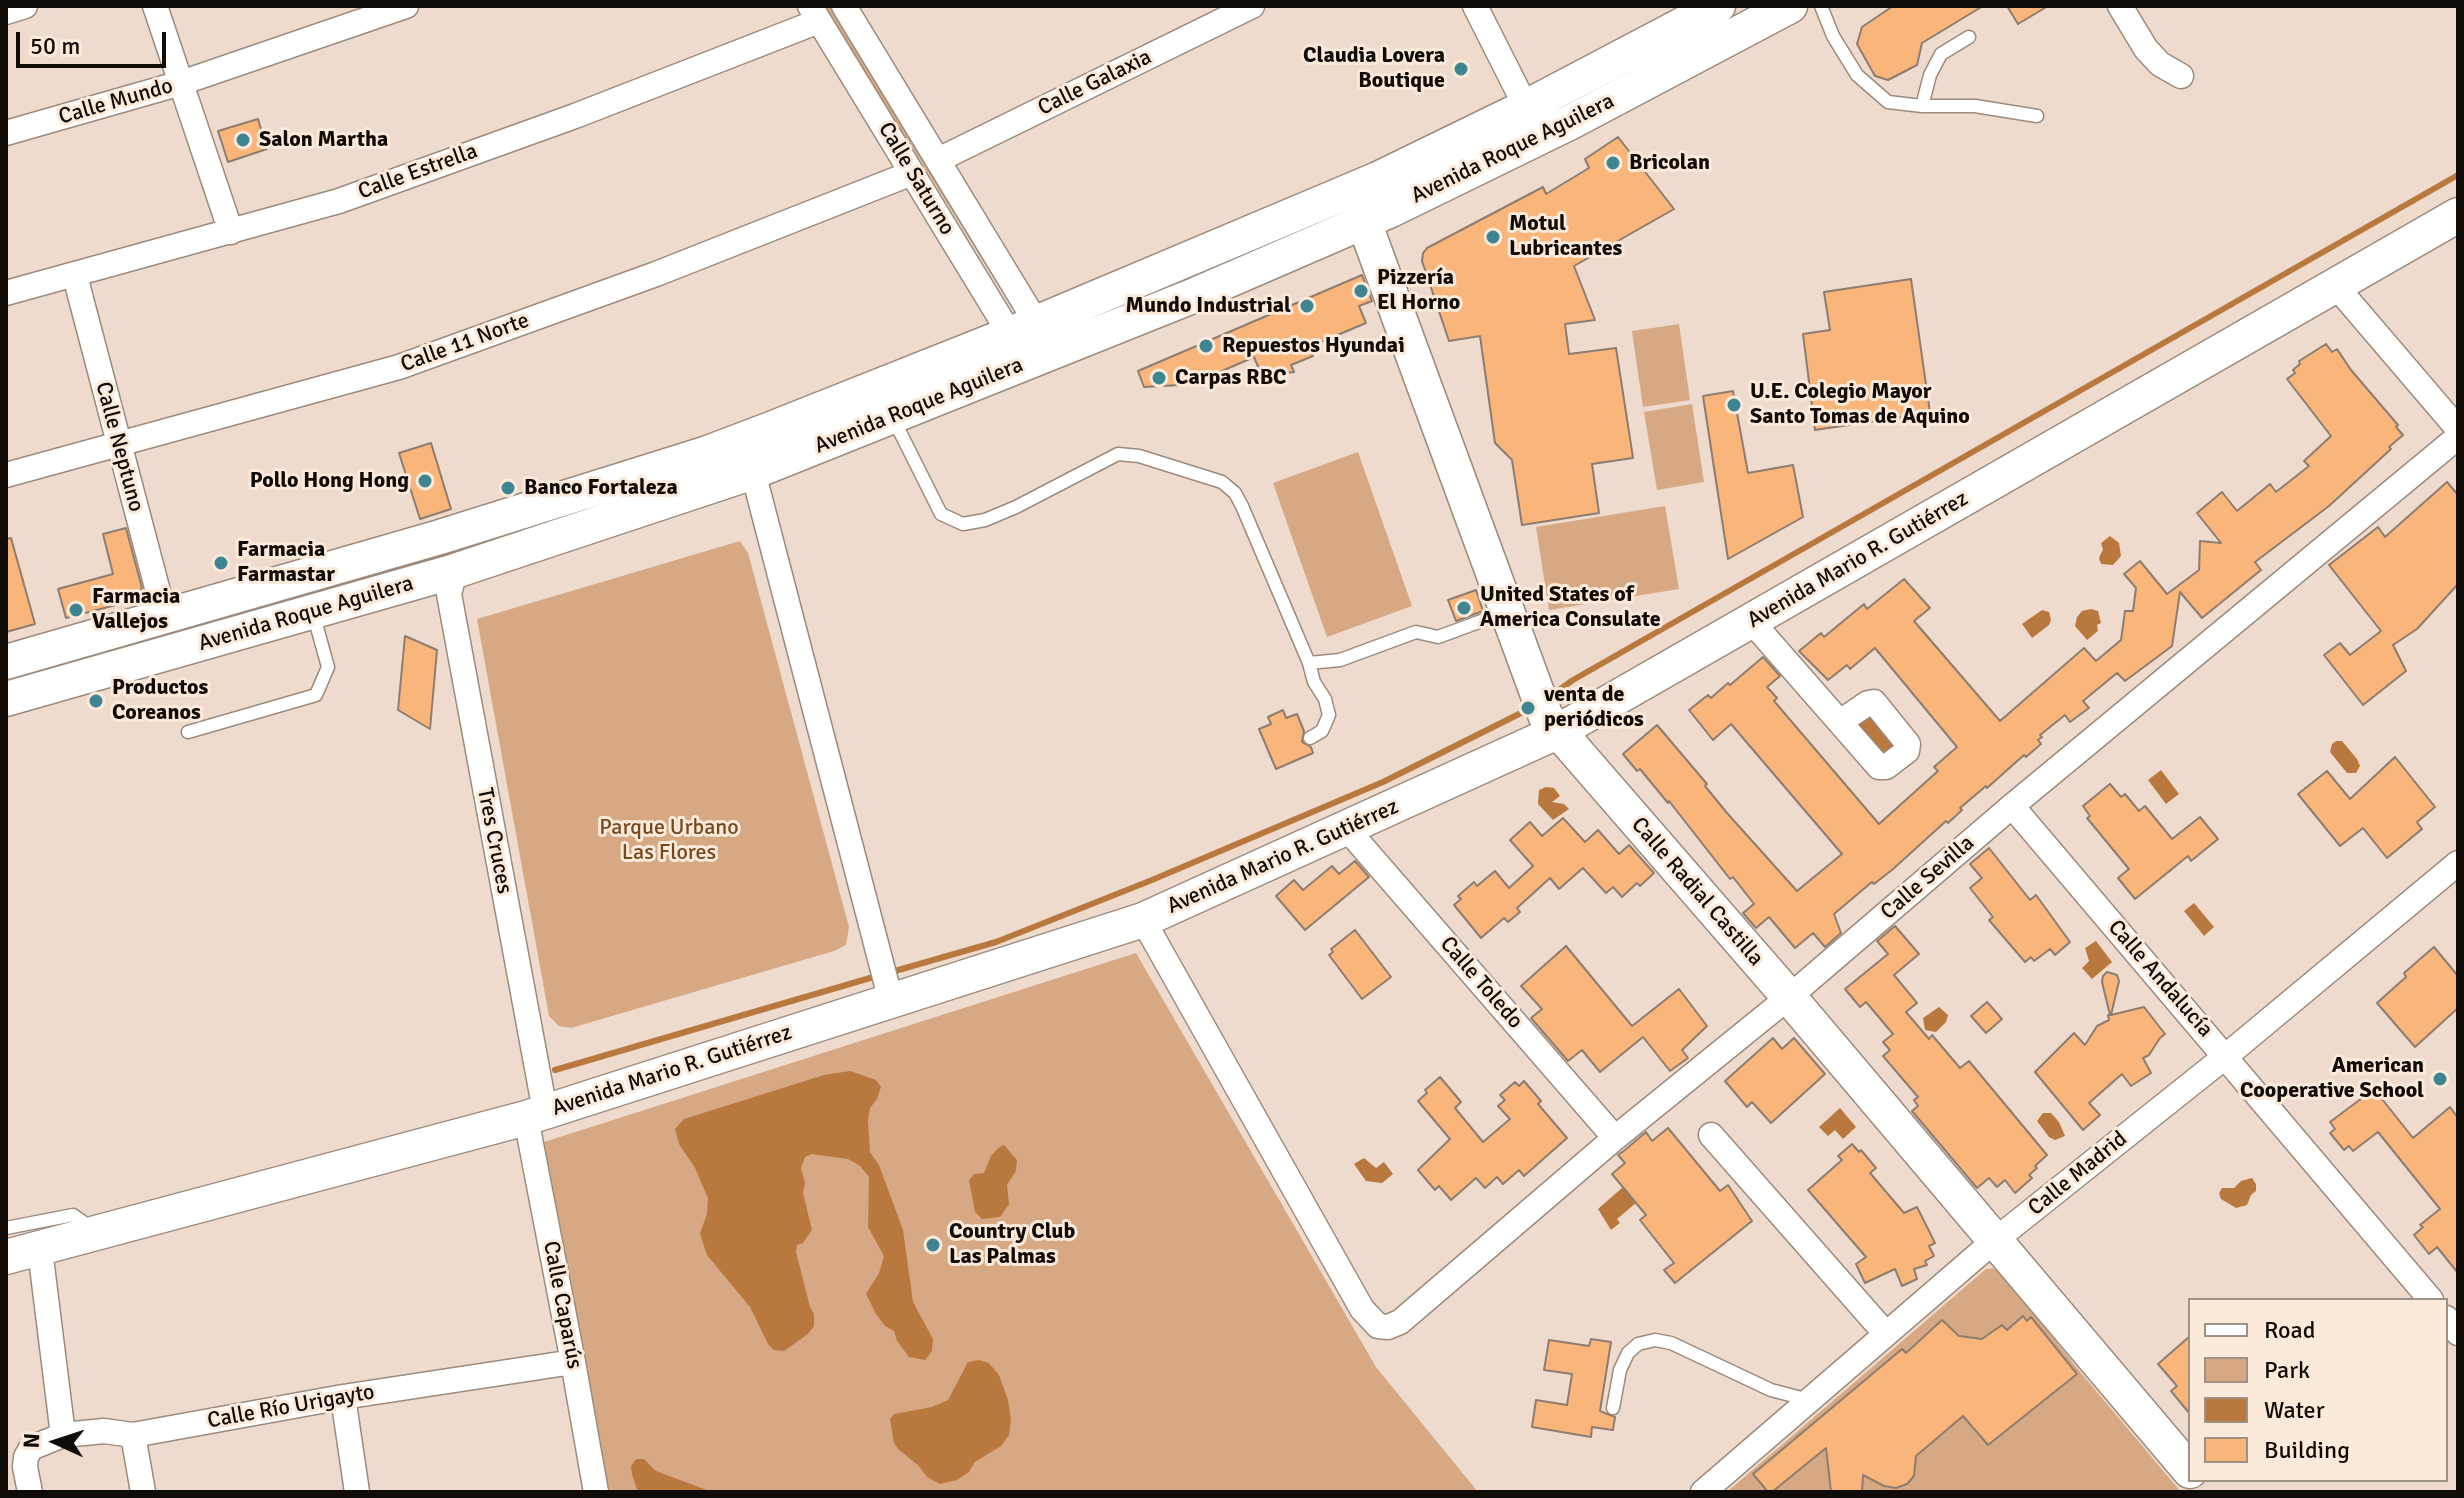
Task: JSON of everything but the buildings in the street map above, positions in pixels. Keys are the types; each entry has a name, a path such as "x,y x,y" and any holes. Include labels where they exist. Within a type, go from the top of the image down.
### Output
{"street":[{"path":"6,12 25,6"},
{"path":"155,6 231,232"},
{"name":"Calle Mundo","path":"6,133 181,83 406,6"},
{"name":"Calle Saturno","path":"845,6 938,160 1025,332"},
{"name":"Calle Galaxia","path":"938,160 1252,6"},
{"path":"1475,6 1526,107"},
{"name":"Avenida Roque Aguilera","path":"6,662 440,537 705,454 1025,332 1411,163 1526,107 1718,6"},
{"name":"Avenida Roque Aguilera","path":"6,699 455,571 753,472 1190,297 1364,222 1571,122 1790,6"},
{"path":"2120,6 2146,49 2160,64 2181,76"},
{"name":"Calle Saturno","path":"815,14 912,173 1025,332"},
{"name":"Calle Estrella","path":"6,293 339,201 575,116 815,14"},
{"path":"1571,122 1649,62 1653,54 1651,43"},
{"path":"1274,224 1345,215 1364,222 1371,202 1411,163"},
{"name":"Calle 11 Norte","path":"6,475 399,367 656,274 912,173"},
{"name":"Avenida Mario R. Gutiérrez","path":"6,1257 535,1114 889,994 1143,920 1347,829 1546,714 1752,622 2458,215"},
{"name":"Calle Radial Castilla","path":"1364,222 1546,714 2188,1467"},
{"name":"Calle Neptuno","path":"75,276 165,618"},
{"path":"2335,285 2458,429"},
{"path":"1000,373 1014,364 1025,332 1045,344 1075,343"},
{"path":"782,425 763,445 753,472 889,994"},
{"name":"Calle Sevilla","path":"1143,920 1362,1309 1378,1326 1388,1327 1400,1322 1615,1138 1789,997 2012,806 2458,437"},
{"path":"705,454 731,457 753,472"},
{"name":"Tres Cruces","path":"455,571 449,594 451,608 535,1114"},
{"path":"1752,622 1840,722"},
{"name":"Calle Andalucía","path":"2012,806 2427,1298"},
{"name":"Calle Toledo","path":"1347,829 1615,1138"},
{"name":"Calle Madrid","path":"1703,1492 1994,1241 2226,1056 2458,863"},
{"name":"Calle Caparús","path":"535,1114 596,1492"},
{"path":"1711,1135 1886,1334"},
{"path":"40,1250 63,1435"},
{"name":"Calle Río Urigayto","path":"30,1492 25,1467 31,1448 63,1435 104,1431 133,1435 343,1397 573,1362"},
{"path":"343,1397 357,1492"},
{"path":"133,1435 143,1492"}],"lane":[{"path":"1821,6 1833,36 1857,75 1888,102 1922,106 1975,106 2037,116"},
{"path":"1922,106 1930,75 1941,54 1969,37"},
{"path":"893,417 941,514 963,524 985,520 1016,507 1118,454 1139,456 1222,482 1235,493 1242,506 1309,663 1314,682 1325,699 1329,715 1322,731 1310,738"},
{"path":"1309,663 1340,660 1416,632 1438,637 1506,612"},
{"path":"188,732 316,695 328,667 313,613"},
{"path":"6,1228 73,1215 100,1234"},
{"path":"1613,1408 1620,1370 1628,1353 1638,1344 1655,1340 1671,1343 1771,1390 1809,1400"}],"green space":[{"path":"824,6 829,6 856,48 1008,294 1003,293"},
{"path":"1679,324 1690,400 1643,407 1632,331"},
{"path":"1692,404 1704,482 1657,490 1644,412"},
{"path":"1358,452 1412,606 1327,637 1273,483"},
{"path":"1665,506 1679,589 1549,610 1536,527"},
{"name":"Parque Urbano Las Flores","path":"740,541 748,553 849,927 846,945 571,1028 559,1026 549,1016 477,619"},
{"name":"Country Club Las Palmas","path":"1136,953 1376,1367 1478,1492 607,1492 541,1143"},
{"path":"1998,1268 2181,1492 1727,1492 1986,1269"}],"water":[{"path":"2110,536 2119,543 2121,556 2113,565 2101,564 2101,543"},
{"path":"2042,610 2049,612 2051,620 2032,638 2022,624"},
{"path":"2082,611 2098,611 2101,623 2097,625 2098,631 2087,640 2075,626"},
{"path":"1869,715 1894,745 1881,754 1857,723"},
{"path":"2336,741 2342,741 2357,759 2360,766 2356,773 2347,773 2330,752"},
{"path":"2161,770 2179,794 2166,804 2148,780"},
{"path":"1554,788 1560,796 1552,802 1564,804 1569,809 1553,820 1538,804 1539,790"},
{"path":"2194,903 2214,927 2204,936 2184,911"},
{"path":"2096,941 2112,962 2092,979 2082,968 2089,961 2085,948"},
{"path":"1939,1007 1948,1015 1946,1022 1936,1032 1925,1030 1923,1018"},
{"path":"850,1071 876,1080 881,1087 870,1108 870,1152 879,1165 903,1230 913,1302 933,1339 932,1351 925,1360 909,1357 894,1331 885,1326 876,1314 866,1294 879,1273 884,1256 868,1227 869,1177 860,1166 848,1159 812,1154 805,1157 801,1168 812,1230 803,1243 797,1245 796,1252 814,1314 814,1326 784,1351 774,1350 768,1344 750,1307 707,1255 700,1233 707,1214 708,1198 695,1168 679,1144 675,1129 684,1119 824,1075"},
{"path":"1840,1108 1856,1127 1843,1139 1835,1130 1828,1136 1819,1127"},
{"path":"2043,1113 2051,1113 2065,1136 2055,1140 2049,1137 2037,1121"},
{"path":"1004,1145 1017,1160 1016,1171 1007,1185 1009,1204 1000,1217 982,1219 975,1212 969,1180 974,1174 984,1173 991,1156"},
{"path":"1364,1158 1376,1168 1384,1162 1393,1174 1382,1183 1366,1181 1354,1164"},
{"path":"2252,1178 2256,1191 2247,1205 2236,1208 2221,1199 2219,1193 2222,1188 2234,1188 2241,1181"},
{"path":"1623,1187 1636,1203 1617,1219 1620,1223 1611,1230 1598,1209"},
{"path":"979,1360 989,1363 999,1375 1008,1400 1011,1420 1009,1435 1001,1446 975,1462 969,1472 957,1480 940,1484 927,1477 899,1450 894,1443 890,1419 894,1414 932,1407 948,1400 968,1362"},
{"path":"636,1459 644,1459 656,1471 712,1492 638,1492 631,1466"}],"waterway":[{"path":"1552,695 1573,680 2458,175"},
{"path":"888,973 996,942 1152,880 1383,782 1527,710"},
{"path":"555,1070 877,976"}],"place":[{"name":"Claudia Lovera Boutique","path":"1461,69"},
{"name":"Salon Martha","path":"243,140"},
{"name":"Bricolan","path":"1613,163"},
{"name":"Motul Lubricantes","path":"1493,237"},
{"name":"Pizzería El Horno","path":"1361,291"},
{"name":"Mundo Industrial","path":"1307,306"},
{"name":"Repuestos Hyundai","path":"1206,346"},
{"name":"Carpas RBC","path":"1159,378"},
{"name":"U.E. Colegio Mayor Santo Tomas de Aquino","path":"1734,405"},
{"name":"Pollo Hong Hong","path":"425,481"},
{"name":"Banco Fortaleza","path":"508,488"},
{"name":"Farmacia Farmastar","path":"221,563"},
{"name":"United States of America Consulate","path":"1464,608"},
{"name":"Farmacia Vallejos","path":"76,610"},
{"name":"Productos Coreanos","path":"96,701"},
{"name":"venta de periódicos","path":"1528,708"},
{"name":"American Cooperative School","path":"2440,1079"},
{"name":"Country Club Las Palmas","path":"933,1245"}]}
